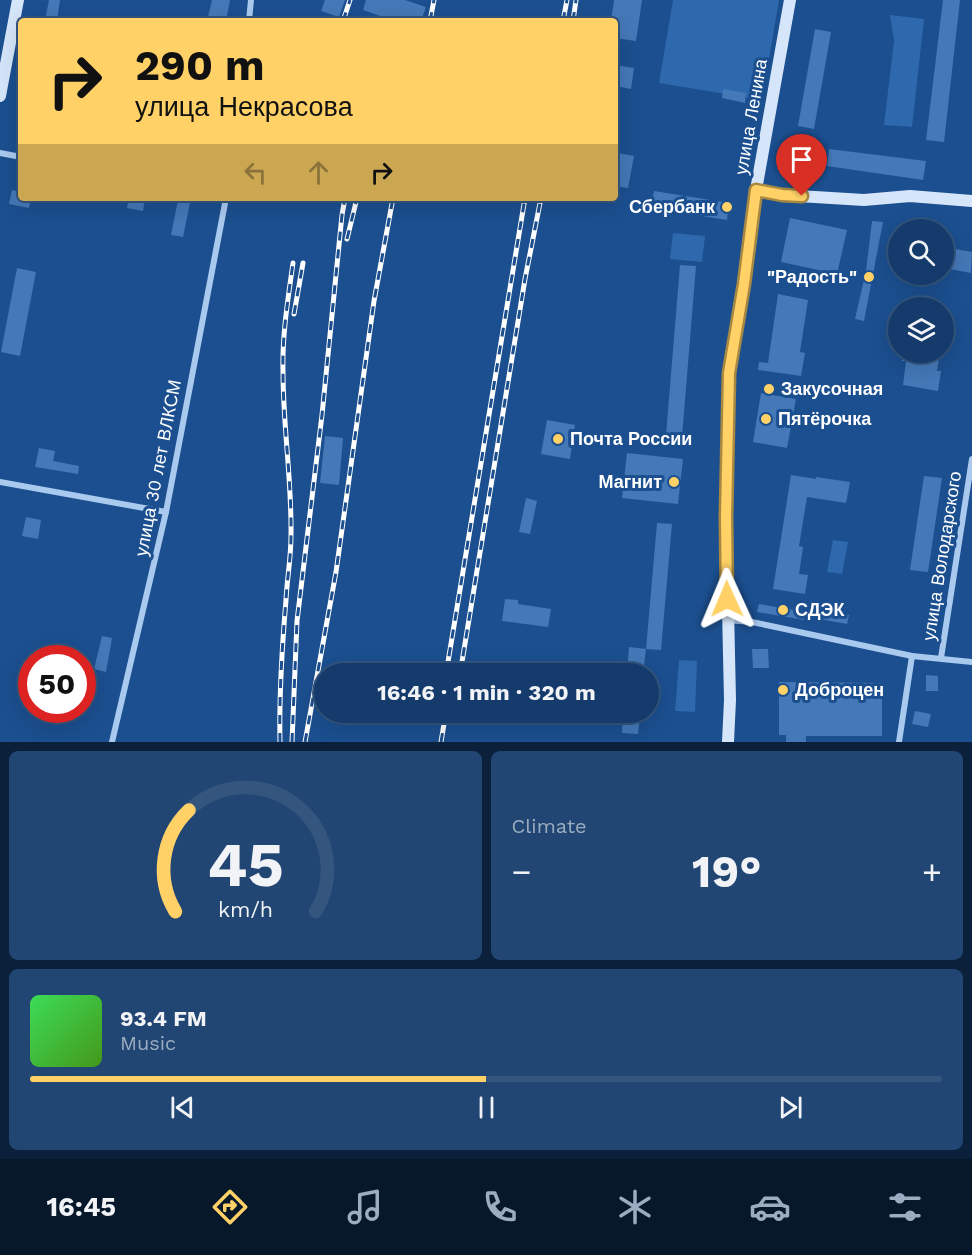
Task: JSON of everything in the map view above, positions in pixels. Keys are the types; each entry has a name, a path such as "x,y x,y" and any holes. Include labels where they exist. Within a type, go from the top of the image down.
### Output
{"main road":[{"path":"0,96 18,0"},
{"name":"улица Ленина","path":"728,742 730,700 726,517 729,373 744,284 756,190 790,0"},
{"path":"756,190 782,195 864,200 910,195 972,201"}],"street":[{"path":"249,18 251,0"},
{"path":"0,153 18,156"},
{"name":"улица 30 лет ВЛКСМ","path":"112,742 166,512 225,201"},
{"name":"улица Володарского","path":"941,658 972,459"},
{"path":"0,482 166,512"},
{"path":"727,620 752,622 912,656 972,662"},
{"name":"улица Володарского","path":"898,742 912,656"}],"shaded area":[{"path":"673,0 779,0 762,100 659,83"},
{"path":"890,15 924,19 912,127 884,125 894,41"},
{"path":"673,233 705,236 702,262 670,259"},
{"path":"833,540 848,542 842,574 827,572"},
{"path":"679,660 697,661 695,712 675,711"}],"building":[{"path":"49,0 60,0 57,18 46,18"},
{"path":"212,0 230,0 227,18 208,18"},
{"path":"325,0 345,0 339,17 321,11"},
{"path":"366,0 405,0 426,7 422,18 386,18 363,10"},
{"path":"614,0 642,0 636,41 618,38 618,18 611,18"},
{"path":"943,0 960,0 944,142 926,140"},
{"path":"815,29 831,32 814,129 798,126"},
{"path":"618,65 634,68 631,89 618,87"},
{"path":"723,89 746,93 745,103 722,98"},
{"path":"829,149 926,161 923,180 827,166"},
{"path":"618,153 634,156 628,188 618,186"},
{"path":"12,190 18,191 18,201 30,201 29,208 9,204"},
{"path":"654,191 729,203 727,220 651,208"},
{"path":"128,201 145,201 143,211 127,208"},
{"path":"178,201 190,203 183,237 171,235"},
{"path":"790,218 847,230 837,274 781,262"},
{"path":"872,221 883,222 864,321 855,319 866,271"},
{"path":"954,249 972,252 971,273 954,270"},
{"path":"680,265 696,266 682,437 666,435"},
{"path":"17,268 36,272 20,356 1,352"},
{"path":"778,294 808,300 800,352 805,353 801,376 758,370 759,362 768,363"},
{"path":"906,363 938,363 937,371 941,371 938,391 903,385"},
{"path":"761,393 796,399 787,448 753,442"},
{"path":"547,420 575,425 570,459 541,454"},
{"path":"325,436 343,438 339,485 320,483"},
{"path":"39,448 55,451 53,461 79,466 78,474 35,467"},
{"path":"627,453 683,459 678,504 622,498"},
{"path":"791,475 850,482 846,503 807,497 799,546 803,547 799,574 808,575 805,594 773,589"},
{"path":"924,476 942,478 928,572 910,570"},
{"path":"526,498 537,501 530,534 519,532"},
{"path":"26,517 41,520 38,539 22,536"},
{"path":"657,523 672,524 661,650 646,649"},
{"path":"505,599 518,600 518,604 551,609 548,627 502,621"},
{"path":"759,604 805,612 804,620 757,612"},
{"path":"821,609 849,615 847,624 819,619"},
{"path":"102,636 112,638 106,672 96,670"},
{"path":"629,647 646,649 644,663 628,663"},
{"path":"752,649 768,649 769,668 753,668"},
{"path":"926,675 938,676 938,691 926,691"},
{"path":"779,682 882,683 882,736 806,736 806,742 786,742 786,735 779,735"},
{"path":"915,711 931,714 928,727 912,724"},
{"path":"622,723 639,723 638,734 622,733"}],"railway":[{"path":"344,18 350,0"},
{"path":"431,18 434,0"},
{"path":"564,18 567,0"},
{"path":"573,18 576,0"},
{"path":"292,742 297,621 344,201"},
{"path":"347,239 356,201"},
{"path":"305,742 336,572 374,301 392,201"},
{"path":"448,663 525,201"},
{"path":"462,663 525,279 540,201"},
{"path":"280,742 281,671 291,536 283,358 293,263"},
{"path":"294,314 303,263"},
{"path":"441,742 444,723"}],"place":[{"name":"Сбербанк","path":"727,207"},
{"name":"\"Радость\"","path":"869,277"},
{"name":"Закусочная","path":"769,389"},
{"name":"Пятёрочка","path":"766,419"},
{"name":"Почта России","path":"558,439"},
{"name":"Магнит","path":"674,482"},
{"name":"СДЭК","path":"783,610"},
{"name":"Доброцен","path":"783,690"}],"route":[{"path":"727,599 729,373 744,284 756,190 802,196"}]}
